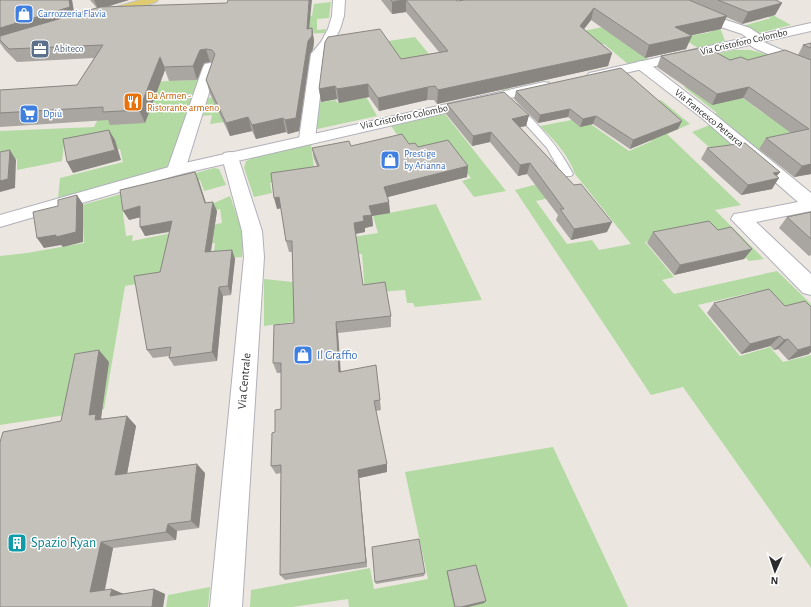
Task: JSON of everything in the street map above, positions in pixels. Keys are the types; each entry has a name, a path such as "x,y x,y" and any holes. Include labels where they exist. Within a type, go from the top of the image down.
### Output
{"main road":[{"path":"91,18 152,0"}],"street":[{"path":"307,138 318,54 327,43 334,29 338,16 340,0"},
{"path":"669,0 719,22 739,36 755,40 756,43 766,49 811,68"},
{"name":"Via Cristoforo Colombo","path":"580,78 811,27"},
{"name":"Via Francesco Petrarca","path":"642,65 708,116 811,204"},
{"path":"176,170 210,67"},
{"name":"Via Cristoforo Colombo","path":"0,221 176,170 307,138 557,84"},
{"name":"Via Centrale","path":"226,607 254,257 252,231 230,158"},
{"path":"811,204 741,219 811,287"}],"lane":[{"path":"503,95 549,142 560,159 567,174"}],"green space":[{"path":"731,0 745,0 791,25 759,33 739,27 771,18"},
{"path":"331,2 329,18 317,19 317,30 326,29 325,33 282,35 279,18 312,16 314,4"},
{"path":"708,23 721,30 725,41 698,48 666,28 690,36 711,32 712,29"},
{"path":"618,24 617,38 648,59 628,64 604,44 588,47 583,31"},
{"path":"415,37 438,65 478,58 510,89 503,90 497,82 365,95 377,116 313,130 316,103 335,100 338,103 358,99 382,42"},
{"path":"734,50 750,50 770,55 740,96 763,113 805,107 785,153 766,157 713,114 717,113 684,87 715,80 702,57"},
{"path":"195,74 203,74 179,146 167,167 58,199 60,178 123,162 120,149 106,152 101,136 64,144 62,161 17,170 17,159 0,163 0,131 94,127 104,106 148,82 193,80"},
{"path":"224,97 239,120 210,124 212,115 200,116 205,98"},
{"path":"661,100 690,124 667,134 741,205 715,210 764,259 749,261 724,236 703,229 645,242 674,277 662,280 674,294 777,271 811,304 811,325 775,313 754,292 698,305 740,356 770,347 783,362 811,355 811,568 683,387 651,395 515,190 564,177 577,192 536,201 567,244 592,240 599,250 631,244 575,174 569,160 560,148 540,126 582,118 629,151 652,141 635,129 632,107"},
{"path":"445,114 506,191 474,197 462,181 471,178 450,151 410,153 391,126"},
{"path":"710,125 740,151 718,155 692,132"},
{"path":"311,144 315,176 270,183 272,193 254,197 244,168 246,161 255,157"},
{"path":"214,168 219,169 226,185 204,191 200,180 121,199 126,236 133,235 132,241 222,223 220,209 210,211 205,207 230,196 244,235 242,257 213,259 215,243 166,248 159,280 125,286 104,409 0,425 0,256 84,243 82,205"},
{"path":"436,204 482,300 415,307 413,303 407,303 405,290 365,293 362,254 355,254 353,237 378,233 373,216"},
{"path":"264,279 293,282 294,308 364,312 264,326"},
{"path":"553,447 628,607 349,607 348,599 292,607 250,607 251,590 370,568 374,589 428,579 405,472"},
{"path":"210,587 208,607 166,607 168,595"}],"building":[{"path":"0,0 69,0 70,7 0,28"},
{"path":"228,0 309,0 307,29 312,28 312,36 308,41 296,118 285,120 283,118 252,125 248,117 226,123 206,80 215,54 212,50 206,49 200,50 193,66 164,67 160,57 139,110 103,112 103,107 0,113 0,90 77,85 103,45 9,49 0,40 0,36 100,7 227,3"},
{"path":"391,0 404,0 392,2"},
{"path":"406,0 689,0 727,16 675,27 692,36 649,45 594,8 580,26 612,53 438,90 435,86 378,98 368,84 337,89 335,86 319,89 325,42 328,37 380,29 401,59 448,51"},
{"path":"718,0 776,0 782,3 748,12"},
{"path":"811,43 811,48 803,45"},
{"path":"706,47 730,60 741,57 748,60 785,50 811,60 811,164 802,166 766,138 809,129 749,87 717,94 661,56"},
{"path":"621,68 682,121 633,140 596,116 583,119 570,109 540,115 516,91"},
{"path":"504,92 529,115 512,119 574,185 581,184 612,222 574,229 560,209 564,209 530,163 520,165 491,132 473,136 447,104"},
{"path":"109,130 115,150 67,162 63,139"},
{"path":"402,134 409,144 415,143 418,147 448,140 468,166 384,187 389,202 369,206 372,215 363,216 364,221 354,223 363,285 385,282 391,316 336,322 339,372 376,365 380,400 374,401 387,464 358,470 366,562 280,575 281,465 271,466 272,433 275,432 275,410 281,409 281,363 273,363 274,325 294,323 292,241 286,241 279,197 274,198 271,173 319,166 312,148 349,141 351,146"},
{"path":"745,143 780,172 773,173 779,178 748,185 707,148"},
{"path":"10,150 8,179 0,181 0,152"},
{"path":"195,172 205,203 213,202 205,252 232,250 228,286 219,287 212,352 169,358 171,347 147,350 134,276 160,272 172,221 140,227 140,206 123,211 120,190"},
{"path":"77,195 76,232 56,237 56,235 37,238 33,212 58,206 58,200"},
{"path":"811,212 811,239 787,217"},
{"path":"709,221 718,230 731,227 752,249 680,265 653,232"},
{"path":"769,289 785,306 805,301 811,307 811,346 798,350 788,339 784,340 780,336 750,344 714,303"},
{"path":"99,350 89,415 96,414 95,420 127,416 115,475 197,464 191,521 168,524 166,532 101,542 90,592 112,589 110,596 154,589 152,607 0,607 0,442 3,432 61,421 75,354"},
{"path":"419,539 425,573 375,582 372,547"},
{"path":"476,565 486,601 455,607 447,571"}],"place":[{"name":"Carrozzeria Flavia","path":"24,14"},
{"name":"Abiteco","path":"40,49"},
{"name":"Da Armen - Ristorante armeno","path":"133,102"},
{"name":"Dpiù","path":"29,114"},
{"name":"Prestige by Arianna","path":"390,160"},
{"name":"Il Graffio","path":"303,355"},
{"name":"Spazio Ryan","path":"17,543"}]}
